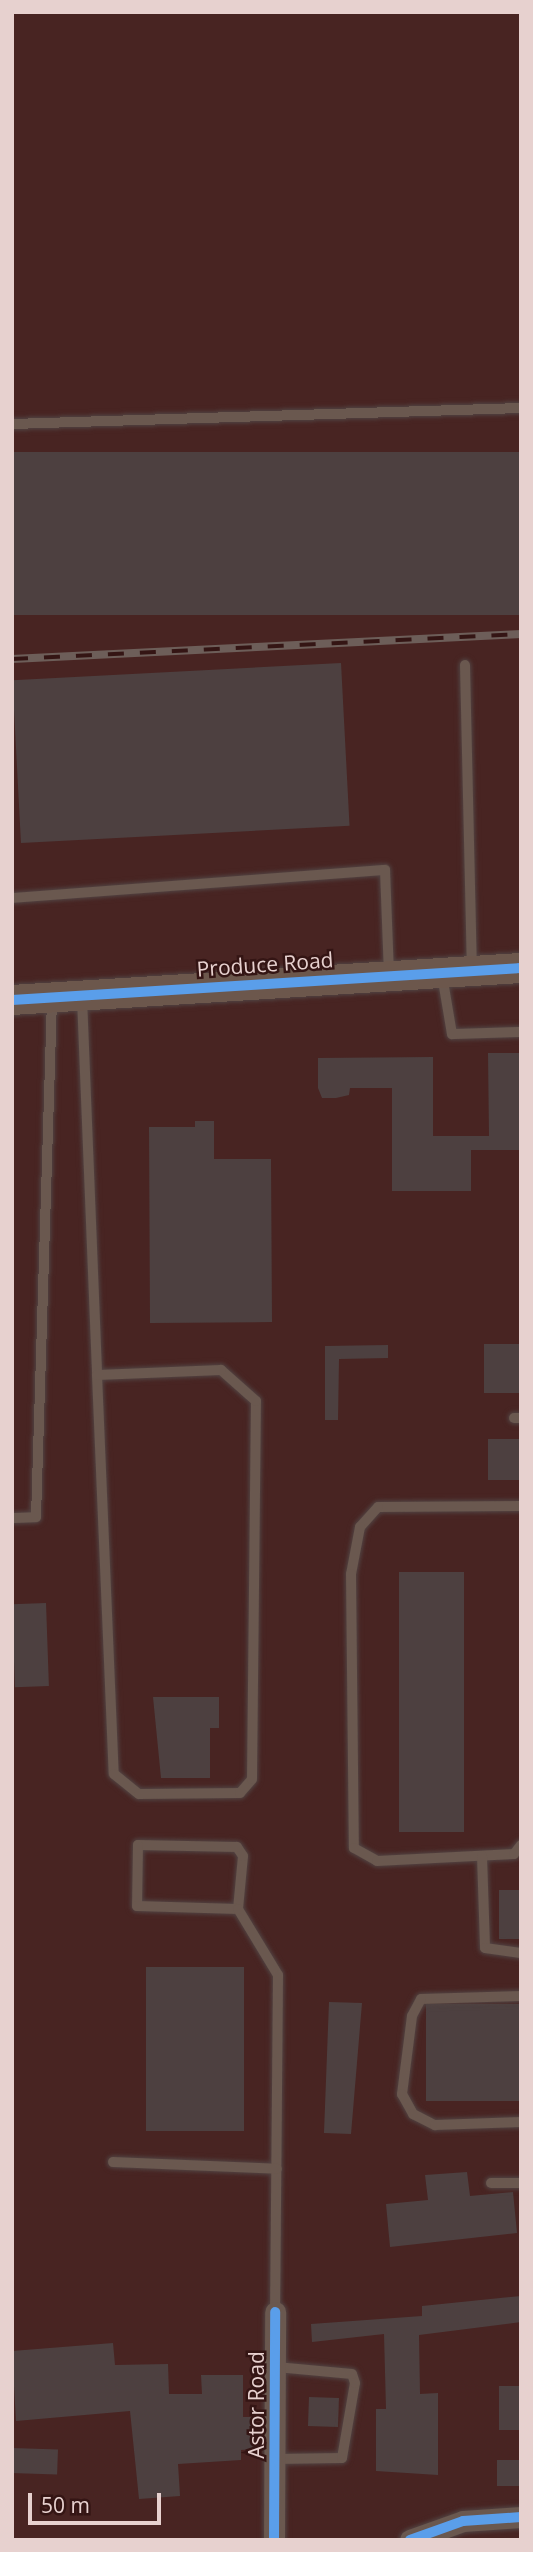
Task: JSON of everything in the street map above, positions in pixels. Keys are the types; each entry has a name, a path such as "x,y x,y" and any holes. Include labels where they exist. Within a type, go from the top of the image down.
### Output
{"street":[{"name":"Produce Road","path":"12,1000 521,968"},
{"name":"Astor Road","path":"274,2540 275,2312"},
{"path":"410,2540 463,2521 521,2516"}],"lane":[{"path":"12,424 521,408"},
{"path":"465,665 472,971"},
{"path":"12,898 385,870 389,976"},
{"path":"441,973 452,1034 521,1032"},
{"path":"82,995 97,1375 114,1774 139,1794 240,1793 251,1779 257,1401 221,1370 97,1375"},
{"path":"12,1518 36,1517 52,997"},
{"path":"521,1506 378,1507 360,1527 351,1574 354,1848 377,1861 514,1854 521,1845"},
{"path":"238,1909 137,1906 138,1845 237,1847 243,1856 238,1909 278,1975 275,2312"},
{"path":"482,1856 485,1948 521,1953"},
{"path":"521,1996 421,1999 412,2016 402,2094 412,2114 435,2125 521,2122"},
{"path":"113,2162 277,2169"},
{"path":"491,2183 521,2183"},
{"path":"275,2459 342,2458 355,2384 352,2375 276,2367"}],"shaded area":[{"path":"12,12 521,12 521,2540 12,2540"}],"building":[{"path":"12,452 521,452 521,615 12,615"},
{"path":"341,663 350,826 21,843 12,680"},
{"path":"488,1053 521,1053 521,1150 471,1150 471,1191 392,1191 392,1088 350,1088 349,1095 322,1098 318,1088 318,1058 433,1057 433,1136 489,1136"},
{"path":"195,1121 214,1121 214,1159 271,1159 272,1322 150,1323 149,1127 195,1127"},
{"path":"484,1344 521,1344 521,1393 484,1393"},
{"path":"388,1345 388,1358 339,1359 338,1420 325,1420 325,1346"},
{"path":"488,1439 521,1439 521,1480 488,1480"},
{"path":"399,1572 464,1572 464,1832 399,1832"},
{"path":"46,1603 49,1686 15,1687 12,1604"},
{"path":"153,1697 219,1697 219,1728 210,1728 210,1778 161,1778"},
{"path":"499,1890 521,1890 521,1939 499,1939"},
{"path":"146,1967 244,1967 244,2131 146,2131"},
{"path":"329,2002 362,2003 351,2134 324,2133"},
{"path":"426,2004 521,2004 521,2101 426,2101"},
{"path":"467,2172 470,2196 513,2192 517,2233 390,2247 386,2204 428,2200 425,2175"},
{"path":"521,2296 521,2322 419,2335 420,2394 438,2393 438,2475 376,2471 376,2409 386,2409 384,2334 312,2342 311,2324 422,2316 422,2306"},
{"path":"113,2343 115,2365 168,2364 169,2394 202,2394 201,2375 243,2375 243,2417 253,2417 255,2449 241,2450 241,2460 178,2464 180,2496 139,2499 130,2411 16,2421 12,2351"},
{"path":"499,2386 521,2386 521,2430 499,2430"},
{"path":"309,2397 339,2398 338,2427 308,2426"},
{"path":"12,2448 58,2450 57,2475 12,2473"},
{"path":"497,2460 521,2460 521,2486 497,2486"}],"railway":[{"path":"12,659 521,634"}],"cycle path":[{"path":"12,1000 521,968"},
{"path":"274,2540 275,2312"},
{"path":"410,2540 463,2521 521,2517"}]}
